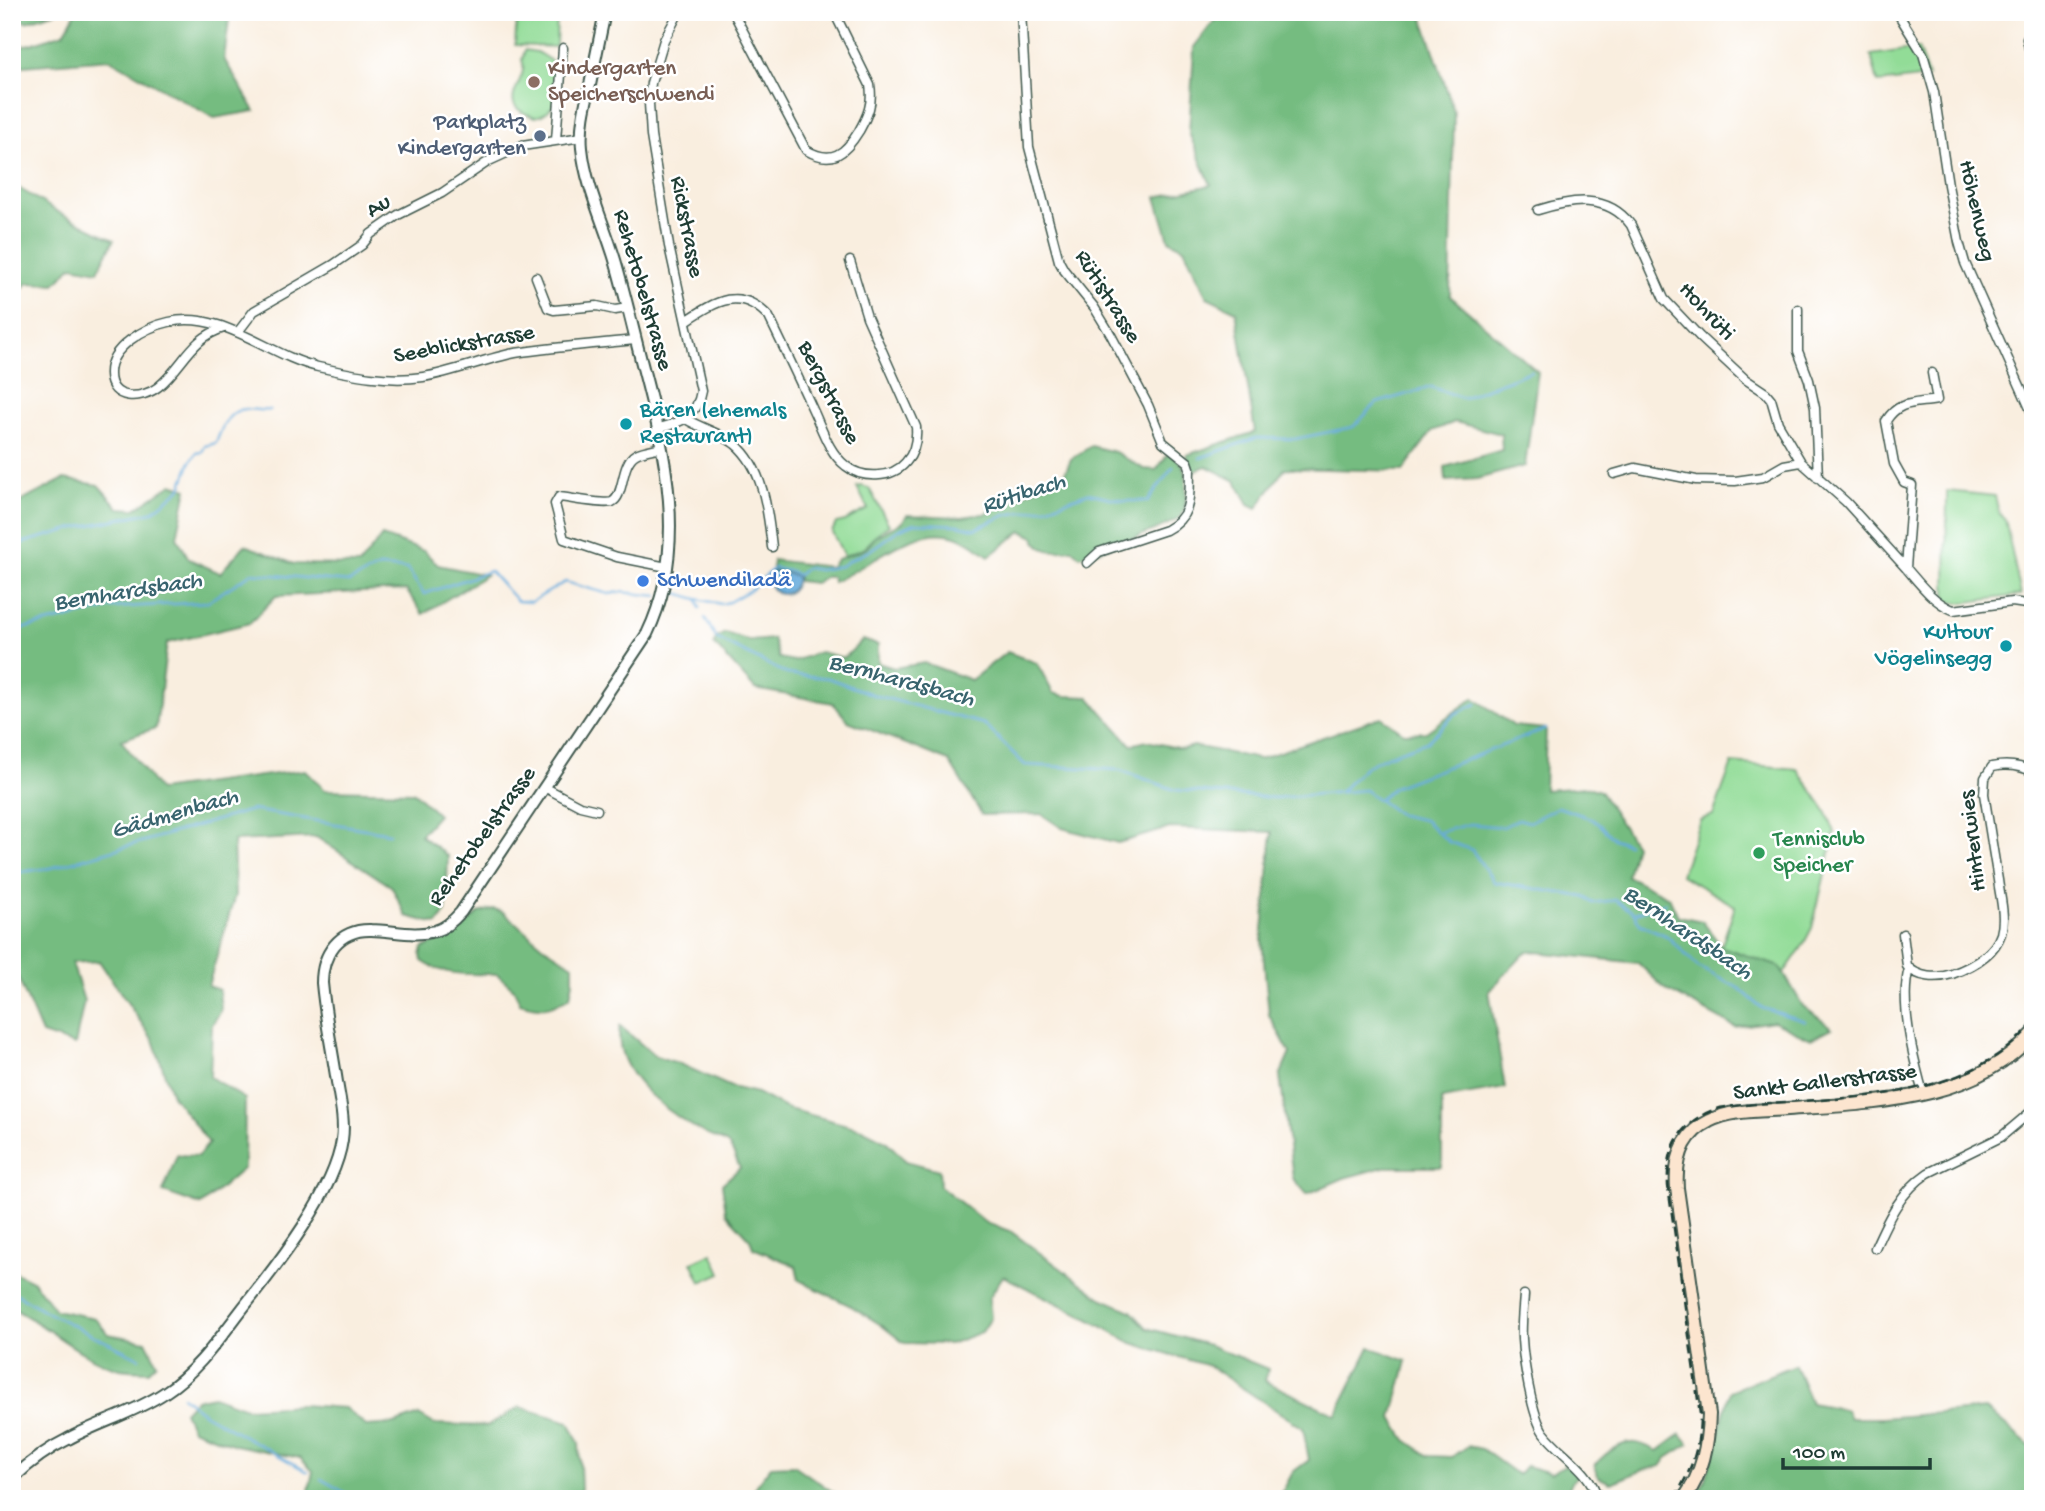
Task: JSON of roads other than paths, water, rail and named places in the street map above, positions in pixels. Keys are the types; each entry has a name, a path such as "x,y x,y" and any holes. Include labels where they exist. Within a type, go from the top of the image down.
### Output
{"main road":[{"name":"Sankt Gallerstrasse","path":"1684,1499 1698,1477 1703,1460 1708,1440 1709,1414 1676,1175 1681,1150 1688,1139 1703,1124 1725,1115 1862,1104 1962,1083 1980,1075 2008,1056 2033,1034"}],"street":[{"name":"Rehetobelstrasse","path":"12,1479 69,1438 136,1410 181,1381 209,1353 257,1292 303,1226 329,1181 342,1143 342,1113 322,983 323,968 329,951 343,938 358,931 369,929 415,934 438,931 450,923 472,897 648,634 662,595 670,544 667,473 659,428 628,308 590,188 582,146 583,119 605,12"},
{"name":"Rickstrasse","path":"679,12 664,40 657,61 649,103 651,136 669,246 701,391 696,406 686,419"},
{"path":"733,12 806,150 828,157 840,154 850,145 867,117 872,97 870,85 834,12"},
{"name":"Rütistrasse","path":"1021,12 1029,147 1059,261 1063,270 1094,307 1111,335 1148,405 1163,442 1183,458 1190,468 1189,503 1184,517 1166,530 1099,552 1087,563"},
{"name":"Höhenweg","path":"1897,12 1923,54 1934,92 1948,185 1965,263 2033,415"},
{"path":"2027,39 2033,66"},
{"path":"556,140 563,48"},
{"name":"Au","path":"238,332 254,311 333,265 398,215 442,193 489,161 522,146 582,137"},
{"name":"Hohrüti","path":"1538,210 1566,202 1587,202 1615,209 1625,217 1664,299 1735,371 1766,393 1771,399 1778,423 1801,462 1846,502 1925,591 1945,607 1953,610 2012,602 2033,605"},
{"name":"Bergstrasse","path":"686,321 720,301 741,300 760,307 769,317 839,460 847,468 863,474 885,474 905,463 914,449 916,427 867,317 850,261"},
{"path":"536,277 548,308 628,308"},
{"path":"1798,309 1798,351 1809,380 1815,408 1818,478"},
{"name":"Seeblickstrasse","path":"224,328 210,332 199,340 171,374 148,393 132,396 118,392 112,384 109,372 111,362 117,354 138,335 170,321 204,322 238,332 304,364 368,378 424,376 514,354 636,340"},
{"path":"1906,568 1912,485 1904,482 1894,464 1886,421 1892,411 1900,406 1937,400 1933,373"},
{"path":"659,428 676,425 686,419 735,444 750,460 768,510 772,547"},
{"path":"662,447 636,454 629,461 617,498 612,502 559,497 555,504 564,539 617,557 667,567"},
{"path":"1614,474 1635,468 1696,480 1735,481 1763,477 1784,465 1801,462"},
{"name":"Hinterwies","path":"1909,969 1927,976 1940,977 1954,973 1978,961 1998,941 2003,923 1984,794 1985,778 1992,767 2006,764 2033,772"},
{"path":"545,788 580,806 597,810"},
{"path":"1903,934 1909,969 1907,1017 1923,1093"},
{"path":"1875,1248 1896,1205 1916,1181 2001,1137 2033,1110"},
{"path":"1524,1295 1521,1338 1537,1422 1581,1470 1598,1499"}],"water":[{"path":"772,572 797,576 796,584 788,593 778,593 770,585 768,578"}],"waterway":[{"name":"Rütibach","path":"1200,458 1256,438 1295,439 1353,427 1377,403 1431,387 1463,398 1531,371"},
{"path":"12,546 75,528 152,512 181,488 191,461 205,446 216,443 230,416 246,409 270,410"},
{"name":"Rütibach","path":"697,599 721,604 729,602 750,590 774,568 798,575 806,568 819,570 841,566 869,551 898,530 915,523 958,525 975,529 1006,515 1046,508 1088,493 1125,501 1148,501 1173,467"},
{"name":"Bernhardsbach","path":"12,631 110,608 207,602 252,573 349,582 379,567 407,569 424,594 490,571 517,601 531,602 565,582 609,594 621,592 658,596"},
{"name":"Bernhardsbach","path":"665,595 677,593 697,599 700,608"},
{"name":"Bernhardsbach","path":"705,618 716,638 787,674 828,678 874,695 984,724 1025,765 1120,770 1175,790 1275,798 1365,790 1400,815 1424,820 1449,842 1472,850 1494,882 1584,897 1593,903 1615,900 1634,913 1640,924 1667,936 1698,967 1740,989 1762,1008 1805,1021"},
{"path":"1340,792 1365,767 1389,755 1427,742 1455,714 1476,704"},
{"path":"1379,800 1394,787 1546,729"},
{"path":"1439,832 1470,824 1503,827 1519,819 1529,822 1558,807 1593,819 1614,839 1628,844"},
{"name":"Gädmenbach","path":"12,873 51,868 252,810 389,833"},
{"path":"1635,913 1665,903"},
{"path":"12,1291 48,1313 139,1358"},
{"path":"182,1396 205,1414 308,1472"},
{"path":"321,1479 356,1499"}],"railway":[{"path":"2033,634 2033,660"},
{"path":"1673,1499 1694,1458 1700,1414 1668,1186 1670,1159 1678,1137 1694,1120 1719,1108 1886,1094 1927,1085 1966,1072 2002,1052 2033,1023"}],"place":[{"name":"Kindergarten Speicherschwendi","path":"534,82"},
{"name":"Parkplatz Kindergarten","path":"540,136"},
{"name":"Bären (ehemals Restaurant)","path":"626,424"},
{"name":"Schwendiladä","path":"643,581"},
{"name":"Kultour Vögelinsegg","path":"2006,646"},
{"name":"Tennisclub Speicher","path":"1759,853"}]}
